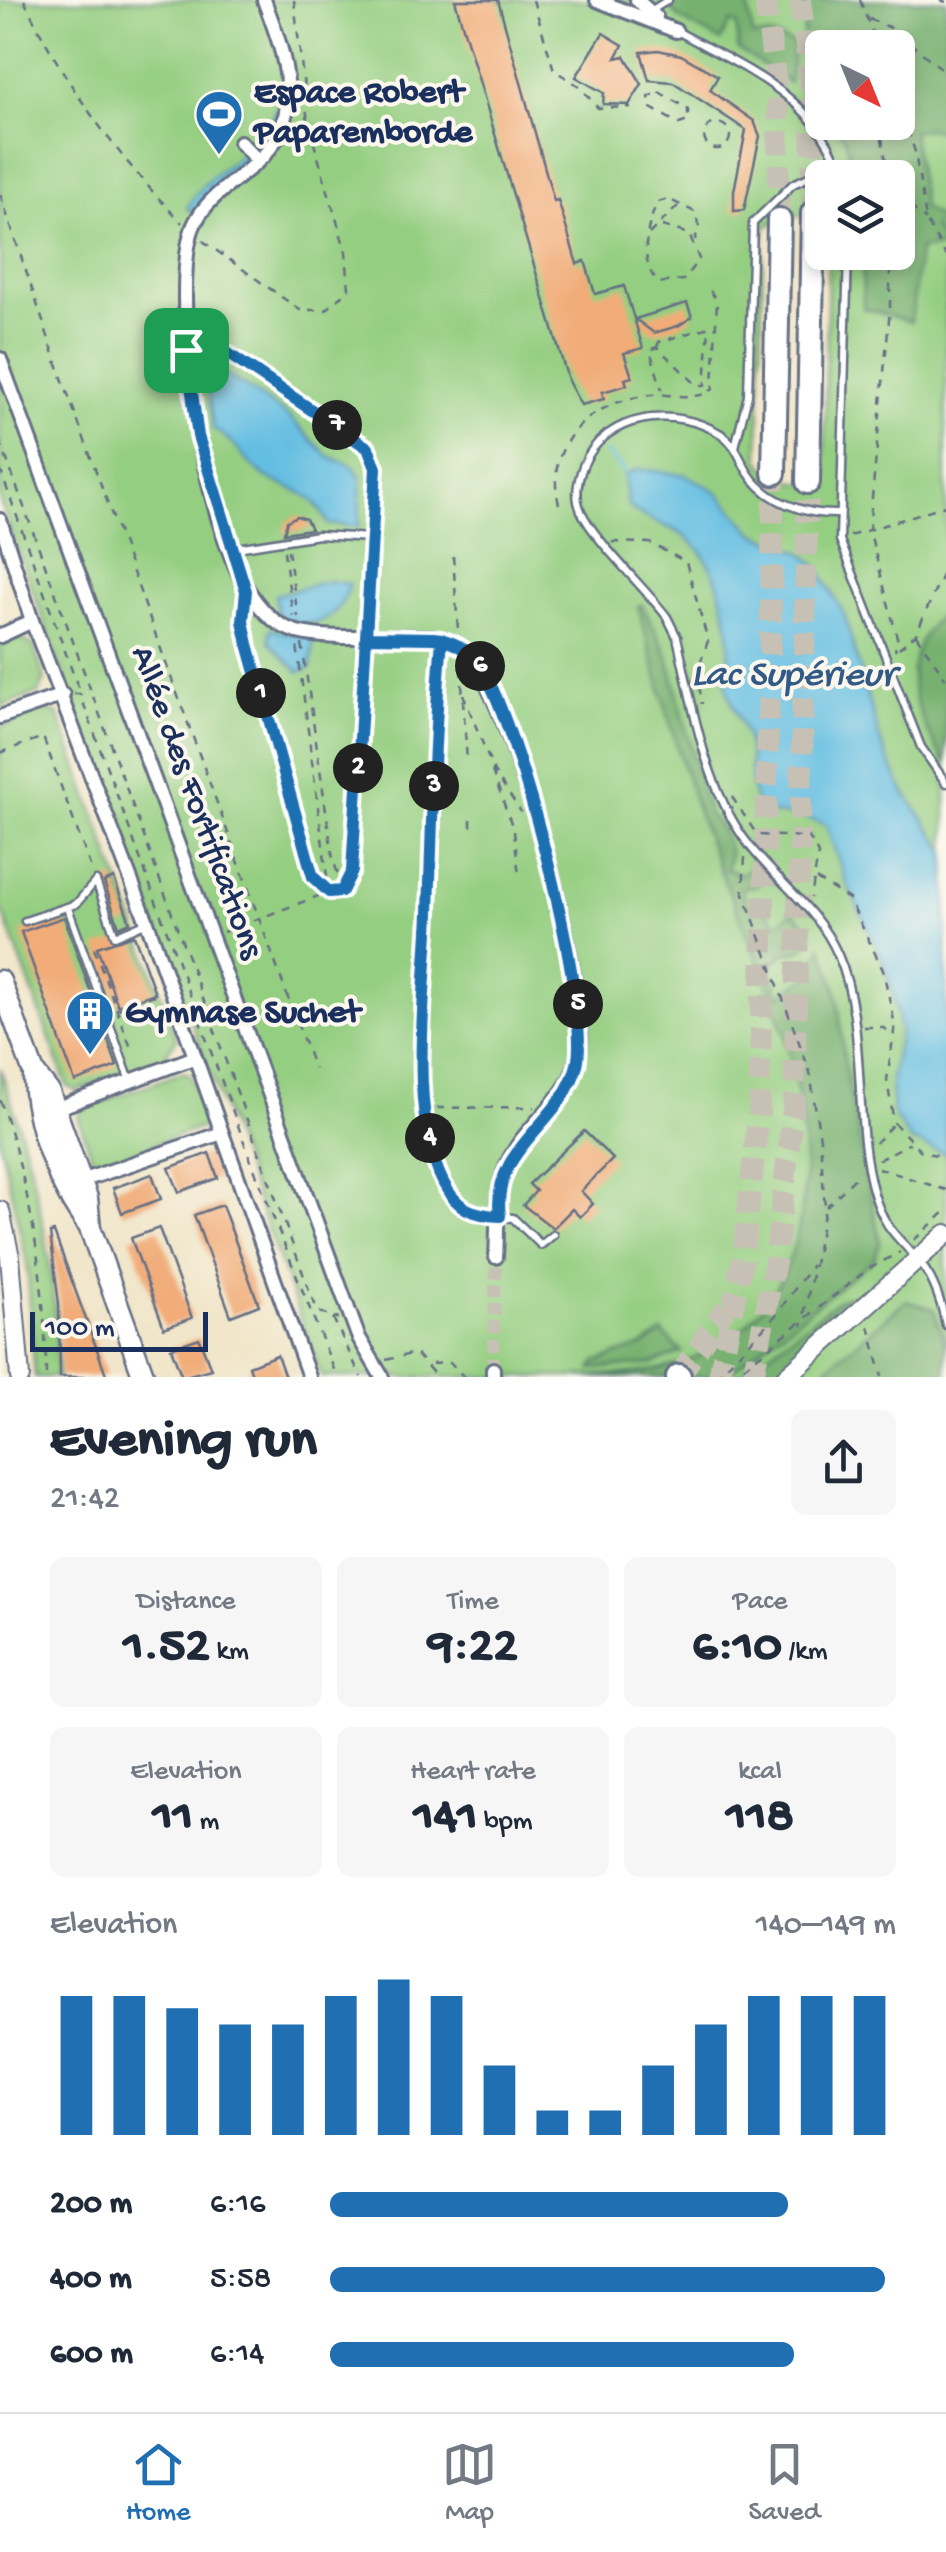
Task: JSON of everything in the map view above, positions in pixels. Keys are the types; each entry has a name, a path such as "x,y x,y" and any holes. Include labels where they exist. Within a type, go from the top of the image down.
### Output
{"highway":[{"path":"774,474 779,220"},
{"path":"808,482 812,270"}],"main road":[{"path":"0,981 34,1073 49,1092 81,1181 90,1228 144,1377"},
{"path":"34,1073 34,1098 72,1205 90,1228"},
{"path":"0,1211 10,1258 20,1377"},
{"path":"786,1377 909,1254 946,1234"}],"street":[{"path":"264,0 282,51 287,121 277,141 194,223 184,324 198,436 230,550 246,591 260,609 296,632 442,639 467,651 489,684 526,791 560,917 580,1018 580,1046 571,1083 507,1163 496,1257"},
{"path":"597,0 662,22"},
{"path":"638,0 676,31"},
{"path":"240,142 258,161"},
{"name":"Allée des Fortifications","path":"0,358 358,1336 382,1377"},
{"path":"0,520 32,621 197,1052 309,1377"},
{"path":"0,636 32,621"},
{"path":"0,717 63,695"},
{"path":"55,1109 197,1052"},
{"path":"81,1181 225,1134"}],"lane":[{"path":"650,11 668,0"},
{"path":"676,31 792,98 821,129 836,160"},
{"path":"735,448 748,395 753,223 793,184 805,179"},
{"path":"847,270 840,540 921,747 946,783"},
{"path":"839,514 816,515 773,496 752,478 735,448 705,426 664,416 636,421 608,434 590,454 577,491 582,514 667,617 676,637 718,793 747,841 808,907 840,958 867,1166 888,1227 926,1270 946,1325"},
{"path":"230,550 284,539 372,538"},
{"path":"442,639 424,1036 426,1108 434,1155 456,1202 480,1215 512,1218 540,1244 553,1235"},
{"path":"96,882 115,936 146,922"},
{"path":"25,921 68,908 89,893 96,882"},
{"path":"68,908 130,1081"}],"path":[{"path":"294,0 308,124"},
{"path":"532,0 554,70 579,86 598,108 632,107"},
{"path":"860,0 872,30"},
{"path":"869,19 891,28 946,72"},
{"path":"660,93 690,112 688,121 679,124 653,110 648,100 660,93"},
{"path":"714,124 731,134 731,144 720,148 704,138 702,129 714,124"},
{"path":"911,140 926,220 946,256"},
{"path":"0,194 314,1069"},
{"path":"662,226 682,230 694,240 699,252 696,269 670,285 653,278 645,246 658,202 668,199 698,214 694,240"},
{"path":"648,235 662,226 679,205"},
{"path":"915,211 926,220"},
{"path":"890,270 890,309 869,529 898,641 896,650"},
{"path":"559,504 556,456 590,420 629,399 702,395 712,389 716,301 707,286"},
{"path":"184,324 368,448 376,468 352,871 342,891"},
{"path":"657,347 697,385 705,385 709,326 658,342 650,350 662,390"},
{"name":"Allée des Fortifications","path":"0,441 312,1298 319,1312 333,1317 362,1377"},
{"path":"0,468 241,1133 337,1377"},
{"path":"840,540 946,505"},
{"path":"284,539 296,624"},
{"path":"605,542 650,543 686,562 708,641 697,672 704,712"},
{"path":"886,658 916,634 946,566"},
{"path":"246,591 243,621 276,748 313,877 329,892"},
{"path":"916,634 946,679"},
{"path":"329,892 298,638 332,859 342,891"},
{"path":"462,693 514,831 520,876"},
{"path":"63,695 80,694"},
{"path":"0,753 43,737 96,882"},
{"path":"492,769 527,821"},
{"path":"724,782 758,835"},
{"path":"471,818 471,832"},
{"path":"802,1326 825,1208 810,1072 743,890 747,841 758,835 809,837 818,854 808,907"},
{"path":"815,878 849,899 860,915 883,970 896,1025 887,1080 894,1123 922,1152 946,1157"},
{"path":"212,936 329,892 342,891"},
{"path":"94,948 131,1048"},
{"path":"117,1009 154,995"},
{"path":"852,1028 882,1027 893,1036"},
{"path":"197,1052 210,1043"},
{"path":"0,1100 32,1220 42,1289 46,1377"},
{"path":"426,1108 553,1107"},
{"path":"863,1152 894,1123"},
{"path":"225,1134 241,1133"},
{"path":"825,1208 867,1166 911,1143"},
{"path":"867,1166 946,1190"},
{"path":"731,1377 802,1326 866,1270 909,1254 920,1234 946,1211"},
{"path":"716,1377 776,1315 815,1260"},
{"path":"333,1317 340,1320"},
{"path":"867,1322 882,1377"},
{"path":"384,1361 414,1353 438,1377"},
{"path":"430,1365 451,1363 464,1377"}],"green space":[{"path":"0,0 946,0 946,1377 680,1377 674,1371 667,1377 322,1377 0,502","holes":["805,160 915,160 915,270 828,270 821,481 813,483 786,479 770,471 759,458 765,228 778,219 805,214"]},
{"path":"677,0 747,0 753,36 775,37 795,45 789,83 738,49 737,25 731,22 720,41 679,18 670,8"},
{"path":"803,0 946,0 946,134 931,128 915,131 915,30 805,30 805,62"},
{"path":"846,140 913,140 923,208 940,218 934,228 945,247 919,249 911,322 863,308 862,270 915,270 915,160 850,160"},
{"path":"642,605 667,653 708,813 728,847 726,869 740,874 751,868 762,878 756,886 741,888 747,906 766,911 778,924 793,911 808,928 804,949 784,954 769,967 780,996 809,976 822,946 837,992 845,1066 880,1243 874,1259 724,1377 691,1377 684,1363 667,1377 579,1377 671,1366 730,1338 763,1306 786,1268 799,1225 804,1179 803,1132 785,1037 695,804 638,606"},
{"path":"946,609 946,764 917,703 913,665 929,628"},
{"path":"19,638 33,645 45,679 39,693 0,707 0,645"},
{"path":"47,709 58,714 177,1039 167,1052 168,1057 76,1091 67,1086 0,904 0,727"},
{"path":"0,1068 24,1143 42,1220 54,1298 57,1377 35,1377 27,1263 0,1142"},
{"path":"183,1072 190,1075 206,1119 203,1127 101,1164 93,1160 78,1117 81,1109"},
{"path":"858,1294 853,1310 778,1372 765,1368 737,1377 840,1299"},
{"path":"906,1301 934,1309 946,1348 946,1377 816,1377"},
{"path":"662,1332 682,1352 651,1364 591,1369 596,1362 645,1345"}],"water":[{"path":"283,88 270,132 194,213 187,208 198,191 256,142 276,110"},
{"path":"204,359 287,415 328,456 353,466 361,478 359,527 328,524 307,496 261,473 213,429"},
{"name":"Lac Supérieur","path":"638,469 686,475 716,491 754,533 803,553 817,566 844,614 882,746 903,790 946,851 946,1154 911,1141 893,1114 891,1080 900,1031 882,958 846,882 826,825 804,817 765,813 755,799 747,739 726,683 729,640 719,589 710,566 695,545 677,531 628,506 624,476"},
{"path":"328,581 350,584 331,615 302,623 278,615 275,595"},
{"path":"270,629 314,638 311,668 299,672 269,642"}],"building":[{"path":"455,0 498,0 554,201 558,200 577,264 585,261 595,294 624,286 643,348 624,353 632,377 625,379 627,385 602,392 604,399 581,405 569,383"},
{"path":"603,33 623,45 616,58 625,56 642,84 629,105 603,104 604,93 576,77"},
{"path":"658,50 681,55 718,76 710,90 754,121 760,136 744,210 734,211 734,191 746,130 673,82 649,80 641,52"},
{"path":"687,303 692,317 678,326 654,333 635,319"},
{"path":"297,516 306,519 311,529 284,533 287,521"},
{"path":"114,878 130,922 119,927 104,882"},
{"path":"64,917 117,1066 75,1082 21,932"},
{"path":"134,935 155,993 118,1006 97,947"},
{"path":"584,1131 613,1159 581,1191 593,1204 580,1217 572,1209 553,1228 523,1205 536,1191 529,1184"},
{"path":"209,1153 218,1178 179,1192 169,1168"},
{"path":"152,1174 161,1199 122,1213 113,1188"},
{"path":"222,1205 259,1305 231,1316 194,1215"},
{"path":"159,1228 192,1318 164,1328 131,1238"},
{"path":"54,1232 107,1377 60,1377 59,1304 50,1233"},
{"path":"199,1338 211,1369 182,1377 171,1348"},
{"path":"277,1355 285,1377 253,1377 249,1366"}],"waterway":[{"path":"607,453 626,474"}],"tunnel":[{"path":"765,0 778,99 779,220"},
{"path":"800,0 812,96 813,160"},
{"path":"719,1377 743,1256 759,1112 774,473"},
{"path":"753,1377 776,1256 794,1102 808,482"},
{"path":"493,1369 496,1257"},
{"path":"679,1376 726,1307"}],"place":[{"name":"Espace Robert Paparemborde","path":"219,156"},
{"name":"Gymnase Suchet","path":"90,1056"}],"route":[{"path":"186,350 184,324 368,448 376,468 366,637 433,638 442,639 467,651 480,666 508,732 560,917 580,1018 580,1046 571,1083 507,1163 498,1207 500,1216 466,1211 443,1182 434,1155 423,1082 442,639 366,637 352,871 342,891 329,892 313,877 248,644 243,621 246,591 232,558 198,436 186,350"}]}
